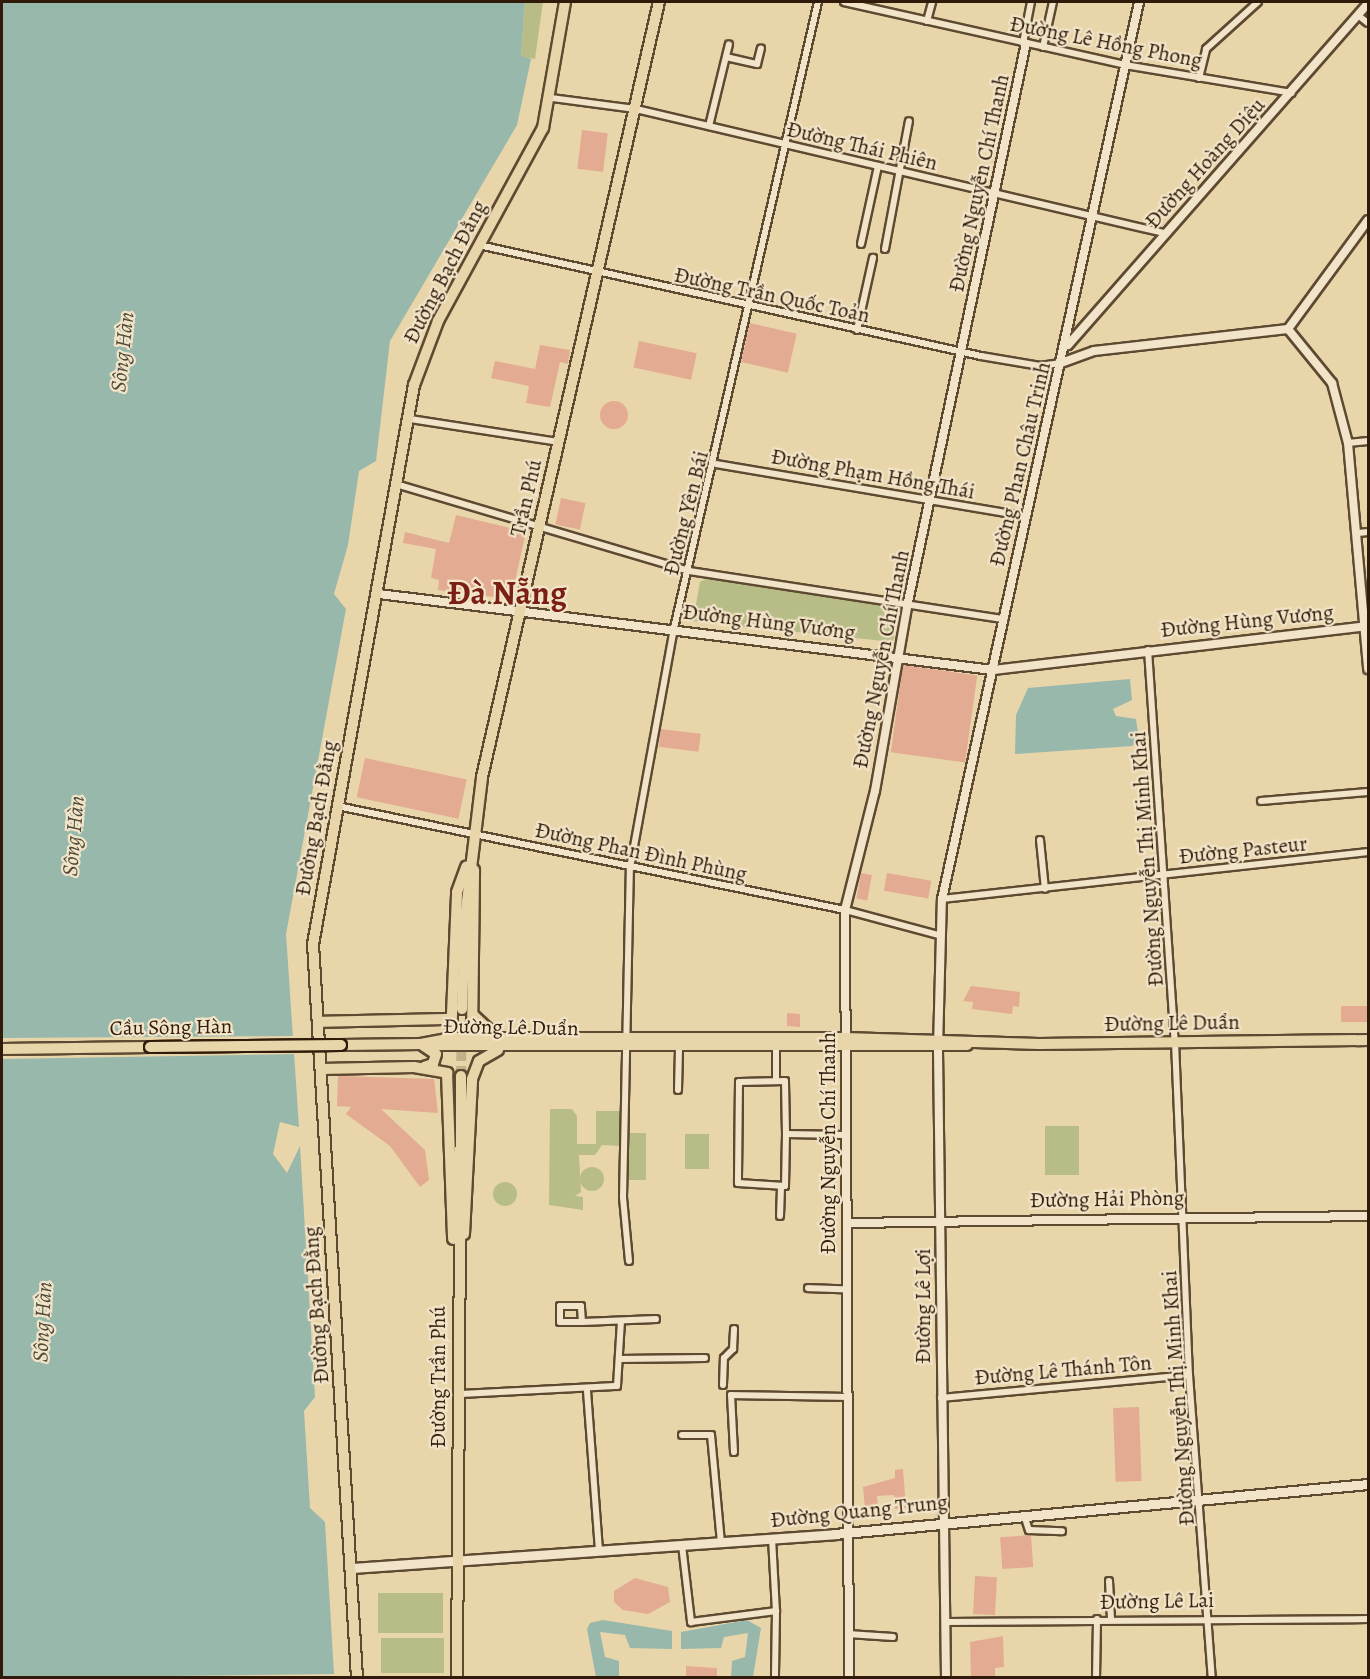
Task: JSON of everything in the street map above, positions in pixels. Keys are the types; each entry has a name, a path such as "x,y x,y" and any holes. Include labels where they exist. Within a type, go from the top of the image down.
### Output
{"main road":[{"name":"Đường Bạch Đằng","path":"357,1677 353,1568 313,944 422,358 479,244 536,142 552,98 565,2"},
{"name":"Trần Phú","path":"462,1009 473,834 518,610 539,528 659,2"},
{"path":"472,852 478,893 472,1039"},
{"path":"451,1038 457,892 472,852"},
{"path":"458,1269 468,1208 474,1067 501,1044 472,1015"},
{"path":"318,1022 451,1019"},
{"name":"Đường Lê Duẩn","path":"421,1044 451,1038 501,1044"},
{"name":"Đường Lê Duẩn","path":"421,1044 1368,1040"},
{"name":"Đường Lê Duẩn","path":"629,1043 679,1048 776,1047 845,1042"},
{"path":"414,1067 435,1062 435,1050 421,1044"},
{"name":"Cầu Sông Hàn","path":"2,1049 421,1044"},
{"path":"322,1070 414,1067 440,1069 450,1078 449,1212 458,1269"},
{"name":"Đường Trần Phú","path":"457,1677 459,1563 455,1394 461,1076"},
{"name":"Đường Quang Trung","path":"353,1568 459,1563 848,1532 942,1521 1202,1501 1368,1484"}],"street":[{"name":"Đường Yên Bái","path":"629,1261 623,1197 629,1043 630,868 674,628 716,464 748,306 818,2"},
{"name":"Đường Lê Hồng Phong","path":"844,2 1125,65 1292,93"},
{"path":"927,21 932,2"},
{"path":"1025,43 1031,2"},
{"path":"1043,47 1053,2"},
{"name":"Đường Phan Châu Trinh","path":"938,934 942,899 1004,619 1024,516 1060,363 1068,345 1071,314 1089,215 1139,2"},
{"path":"1199,78 1206,49 1258,2"},
{"name":"Đường Hoàng Diệu","path":"1068,345 1164,233 1292,93 1368,4"},
{"path":"1359,16 1368,23"},
{"name":"Đường Nguyễn Chí Thanh","path":"849,1677 845,910 875,791 908,602 931,500 960,351 999,195 1025,43"},
{"path":"709,126 729,44"},
{"path":"726,57 757,64 761,48"},
{"name":"Đường Thái Phiên","path":"552,98 636,109 1164,233"},
{"path":"885,249 902,172 909,121"},
{"path":"861,244 878,166"},
{"path":"1060,363 1094,351 1288,329 1368,220"},
{"name":"Đường Trần Quốc Toản","path":"479,244 596,274 857,330 1040,366 1060,363"},
{"path":"857,330 873,258"},
{"path":"1071,314 1087,322"},
{"path":"1288,329 1332,383 1348,443 1367,626 1368,669"},
{"path":"411,418 558,442"},
{"path":"1348,443 1368,441"},
{"name":"Đường Phạm Hồng Thái","path":"716,464 1024,516"},
{"path":"399,485 539,528 689,570 908,602 1004,619"},
{"path":"1358,533 1368,532"},
{"name":"Đường Hùng Vương","path":"379,594 674,628 993,670 1367,626"},
{"name":"Đường Nguyễn Thị Minh Khai","path":"1148,650 1175,1042 1189,1374 1202,1501 1212,1677"},
{"path":"1260,801 1368,792"},
{"name":"Đường Phan Đình Phùng","path":"337,806 630,868 845,910 938,934"},
{"path":"1041,840 1045,889"},
{"name":"Đường Pasteur","path":"942,899 1368,852"},
{"name":"Đường Lê Lợi","path":"938,934 936,1176 940,1222 942,1521 946,1677"},
{"path":"776,1047 776,1082"},
{"path":"678,1090 679,1048"},
{"path":"780,1216 783,1186 786,1134 784,1081 739,1082 738,1182 783,1186"},
{"path":"786,1134 845,1135"},
{"name":"Đường Hải Phòng","path":"847,1224 1184,1215 1368,1216"},
{"path":"808,1288 846,1289"},
{"path":"582,1322 657,1319"},
{"path":"455,1394 587,1390 617,1386 621,1321"},
{"path":"723,1385 724,1358 733,1349 734,1329"},
{"path":"619,1359 705,1358"},
{"name":"Đường Lê Thánh Tôn","path":"941,1398 1189,1374"},
{"path":"587,1390 599,1552"},
{"path":"734,1452 731,1395 847,1397"},
{"path":"682,1435 711,1435 721,1542"},
{"path":"1024,1514 1029,1530 1062,1531"},
{"path":"772,1538 776,1611 775,1677"},
{"path":"682,1545 691,1622 776,1611"},
{"path":"1109,1581 1110,1618"},
{"name":"Đường Lê Lai","path":"946,1622 1210,1617 1368,1619"},
{"path":"1096,1677 1097,1619"},
{"path":"848,1634 893,1637"}],"green space":[{"path":"525,2 543,2 535,59 521,57"},
{"path":"706,579 900,606 893,642 693,621 700,582"},
{"path":"550,1109 572,1109 577,1116 577,1144 596,1144 596,1111 621,1111 620,1146 602,1145 595,1155 579,1155 581,1192 575,1196 583,1197 583,1210 549,1205"},
{"path":"1045,1126 1079,1126 1079,1175 1045,1175"},
{"path":"629,1133 646,1133 646,1180 629,1180"},
{"path":"685,1134 709,1134 709,1169 685,1169"},
{"path":"592,1167 600,1171 604,1179 600,1187 592,1191 584,1187 580,1179 584,1171"},
{"path":"500,1182 510,1182 517,1189 517,1199 510,1206 500,1206 493,1199 493,1189"},
{"path":"378,1593 443,1593 443,1633 378,1633"},
{"path":"381,1638 444,1638 444,1673 381,1673"}],"water":[{"name":"Sông Hàn","path":"2,2 525,2 521,56 531,59 517,125 390,341 376,461 359,471 348,545 334,594 346,609 286,934 299,1127 280,1122 273,1154 287,1173 300,1146 315,1397 304,1411 310,1508 325,1522 334,1674 2,1678"},
{"path":"1130,679 1132,700 1113,709 1116,716 1136,719 1139,739 1132,746 1015,754 1016,715 1028,688"},
{"path":"603,1620 672,1631 672,1649 630,1648 625,1635 600,1632 605,1657 619,1661 619,1677 596,1677 587,1629 590,1623"},
{"path":"747,1620 761,1628 753,1677 731,1677 732,1661 745,1657 748,1633 724,1637 721,1648 681,1649 681,1632"}],"pier":[{"path":"296,1036 298,1054 2,1059 2,1038"}],"building":[{"path":"582,130 608,133 603,172 577,169"},
{"path":"750,323 797,334 788,373 741,362"},
{"path":"639,341 697,353 691,380 633,367"},
{"path":"540,345 570,350 568,364 560,362 550,407 526,403 529,386 491,378 495,361 535,369"},
{"path":"614,401 624,405 628,415 624,425 614,429 604,425 600,415 604,405"},
{"path":"561,498 585,503 580,530 555,524"},
{"path":"456,515 526,532 511,599 438,590 439,580 431,578 436,549 403,543 405,532 449,543"},
{"path":"903,665 977,675 965,763 891,752"},
{"path":"661,729 701,734 699,752 659,747"},
{"path":"365,758 467,780 458,819 357,797"},
{"path":"861,873 872,875 867,901 856,899"},
{"path":"887,873 931,881 928,899 884,891"},
{"path":"971,986 1020,992 1019,1007 1013,1006 1012,1014 972,1009 973,1002 963,1001"},
{"path":"1341,1006 1368,1006 1368,1022 1341,1022"},
{"path":"787,1013 800,1014 800,1027 787,1026"},
{"path":"338,1076 434,1079 438,1113 381,1109 425,1150 429,1180 420,1187 390,1146 346,1114 351,1107 337,1106"},
{"path":"1139,1407 1142,1481 1116,1482 1113,1408"},
{"path":"903,1469 906,1508 895,1509 894,1495 877,1496 878,1508 865,1509 863,1487 895,1478 895,1470"},
{"path":"1031,1535 1033,1567 1002,1569 1000,1537"},
{"path":"975,1576 997,1577 995,1615 973,1614"},
{"path":"635,1578 668,1587 670,1602 648,1614 623,1610 614,1602 614,1591"},
{"path":"1003,1636 1004,1667 995,1668 995,1677 971,1677 970,1642"},
{"path":"686,1666 717,1668 717,1677 686,1677"}],"tunnel":[{"path":"461,1076 462,1009"}],"district":[{"name":"Đà Nẵng","path":"507,593"}]}
